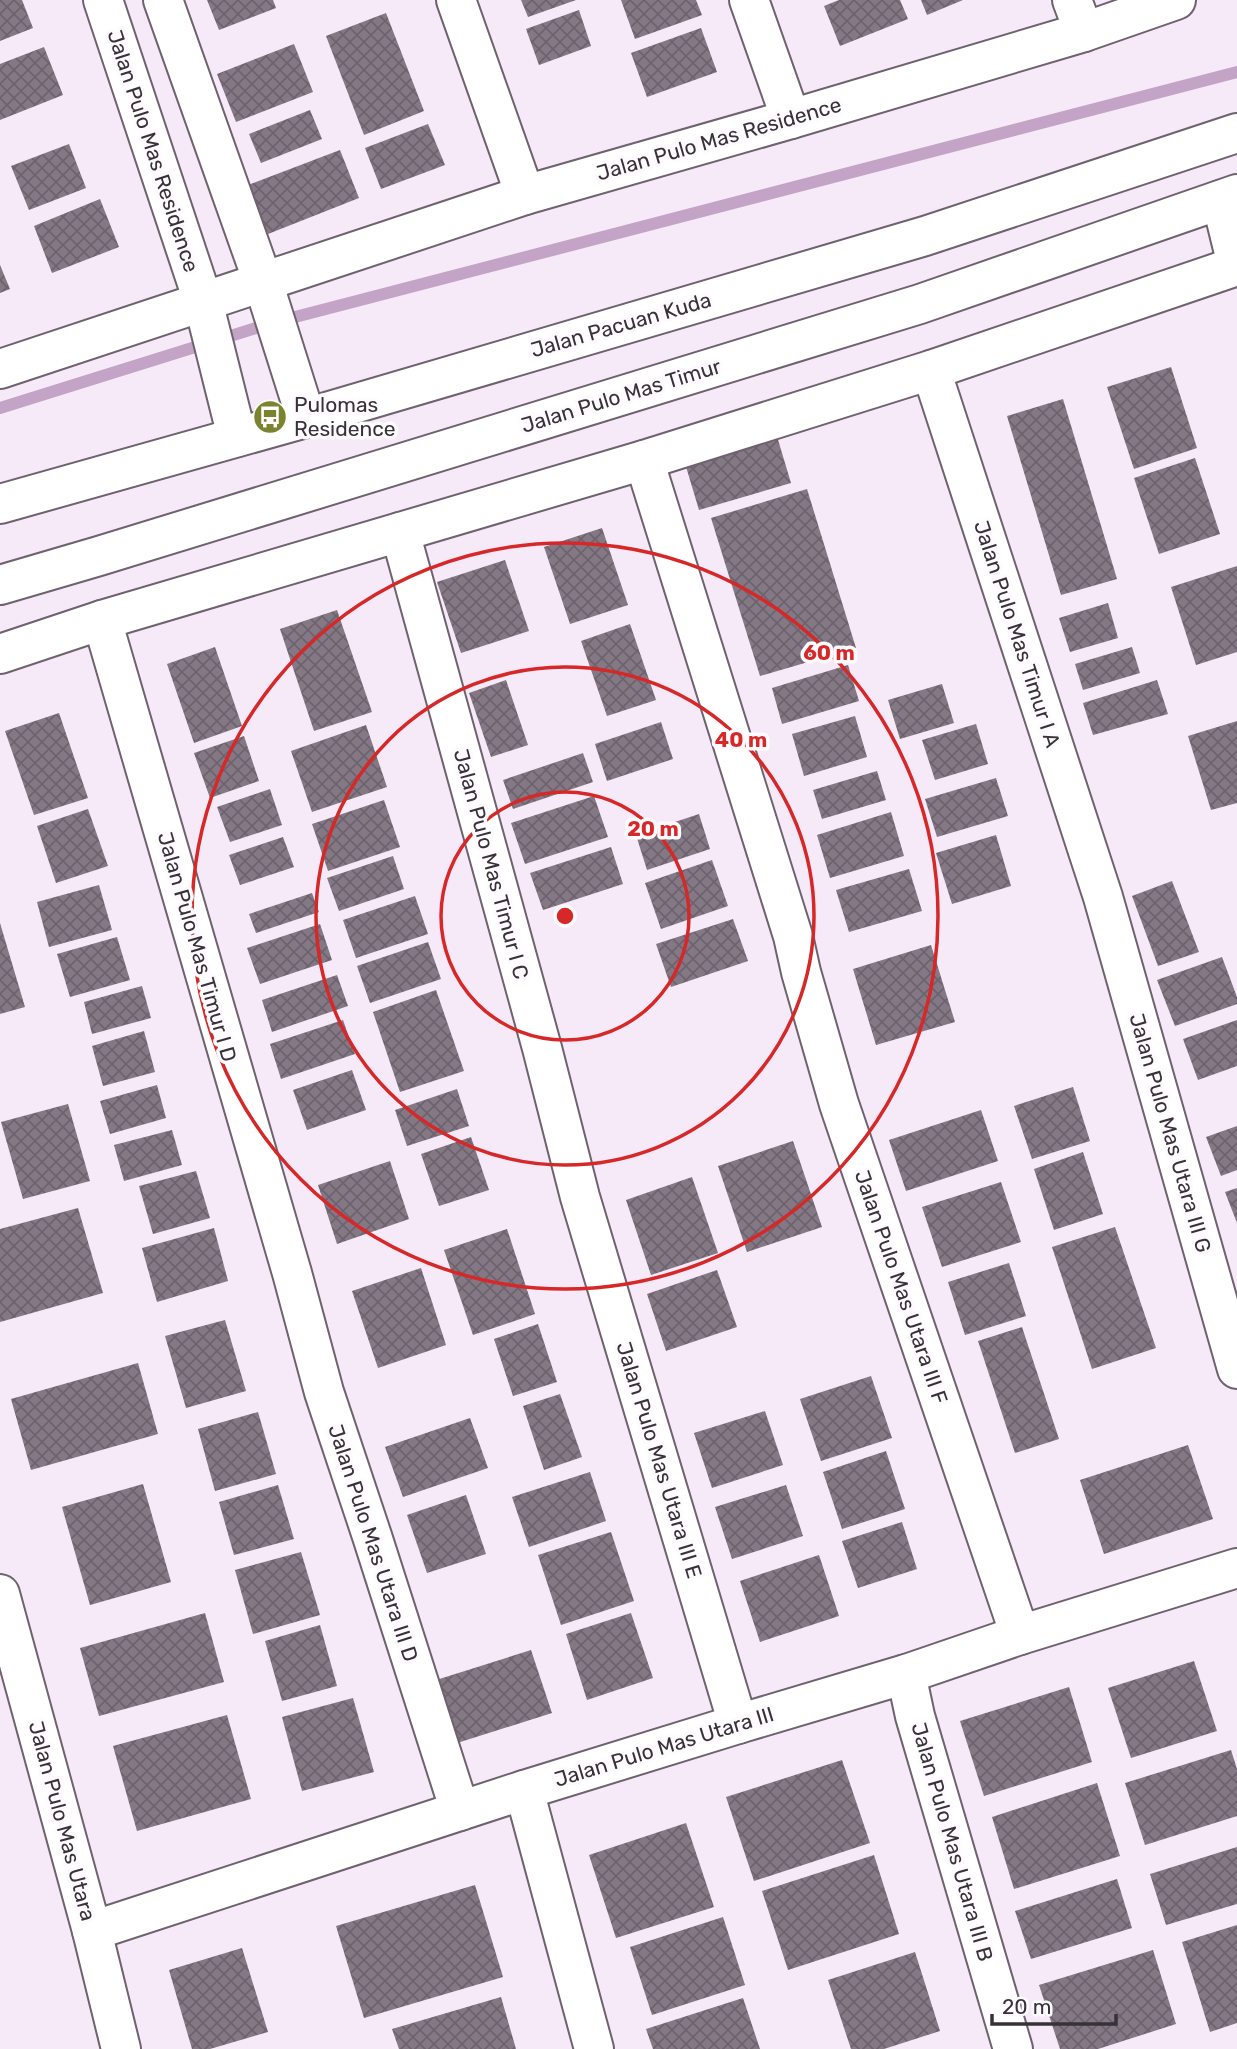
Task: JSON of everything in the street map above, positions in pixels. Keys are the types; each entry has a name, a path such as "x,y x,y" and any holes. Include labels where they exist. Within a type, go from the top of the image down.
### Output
{"street":[{"name":"Jalan Pulo Mas Residence","path":"103,0 206,312 234,423"},
{"path":"163,0 266,293 300,403"},
{"path":"456,0 525,194"},
{"path":"750,0 791,119"},
{"name":"Jalan Pulo Mas Residence","path":"0,369 266,293 525,194 791,119 1078,16 1176,0"},
{"name":"Jalan Pacuan Kuda","path":"0,504 234,423 300,403 925,236 1237,133"},
{"path":"0,654 102,620 644,460 931,370 1237,265 1229,197"},
{"name":"Jalan Pulo Mas Timur","path":"0,585 907,308 1229,197"},
{"name":"Jalan Pulo Mas Timur I A","path":"931,370 1103,897"},
{"name":"Jalan Pulo Mas Utara III F","path":"644,460 793,936 839,1104 1020,1635"},
{"name":"Jalan Pulo Mas Timur I C","path":"400,532 542,1048 580,1197"},
{"name":"Jalan Pulo Mas Timur I D","path":"102,620 292,1273"},
{"name":"Jalan Pulo Mas Utara III G","path":"1103,897 1237,1369"},
{"name":"Jalan Pulo Mas Utara III E","path":"580,1197 738,1724"},
{"name":"Jalan Pulo Mas Utara III D","path":"292,1273 324,1392 460,1811"},
{"name":"Jalan Pulo Mas Utara III","path":"92,1931 524,1790 906,1674 1020,1635 1237,1568"},
{"name":"Jalan Pulo Mas Utara","path":"0,1594 92,1931 121,2049"},
{"name":"Jalan Pulo Mas Utara III B","path":"906,1674 915,1716 1013,2049"},
{"path":"524,1790 594,2049"}],"building":[{"path":"0,0 22,0 33,28 0,41"},
{"path":"207,0 273,0 276,8 219,30"},
{"path":"521,0 576,0 528,17"},
{"path":"621,0 696,0 702,15 635,39"},
{"path":"839,0 900,0 908,19 840,46 824,6"},
{"path":"921,0 963,0 927,15"},
{"path":"579,10 591,46 539,65 526,29"},
{"path":"386,13 424,111 364,135 326,36"},
{"path":"701,28 717,72 647,97 631,53"},
{"path":"294,44 313,92 236,122 217,74"},
{"path":"44,47 63,95 0,120 0,64"},
{"path":"310,110 322,139 261,163 249,134"},
{"path":"428,124 445,165 381,189 365,148"},
{"path":"69,144 86,188 29,210 11,166"},
{"path":"340,150 359,198 268,234 248,185"},
{"path":"100,199 119,247 52,273 34,226"},
{"path":"0,265 10,289 0,293"},
{"path":"1171,367 1197,448 1134,469 1107,387"},
{"path":"1063,399 1117,579 1061,595 1007,416"},
{"path":"776,433 791,483 699,510 684,460"},
{"path":"1195,458 1220,534 1159,554 1134,478"},
{"path":"807,489 856,648 760,676 711,518"},
{"path":"602,528 628,605 570,624 544,547"},
{"path":"505,560 529,631 461,653 437,582"},
{"path":"1237,566 1237,652 1196,665 1171,587"},
{"path":"1108,603 1118,638 1070,652 1059,618"},
{"path":"337,610 372,712 314,731 280,629"},
{"path":"630,624 656,700 607,716 581,641"},
{"path":"215,647 242,726 194,743 167,664"},
{"path":"1132,647 1140,673 1083,690 1075,664"},
{"path":"848,665 859,701 782,724 772,688"},
{"path":"506,680 528,745 491,757 469,693"},
{"path":"1157,680 1168,714 1093,735 1083,703"},
{"path":"942,684 954,723 900,739 888,700"},
{"path":"59,713 88,798 34,815 5,731"},
{"path":"855,716 867,757 804,776 792,734"},
{"path":"1237,721 1237,803 1211,810 1188,736"},
{"path":"661,722 673,759 607,781 595,744"},
{"path":"976,724 988,764 935,780 922,740"},
{"path":"366,725 387,787 312,812 291,751"},
{"path":"244,736 259,781 210,798 194,753"},
{"path":"583,753 593,782 513,809 503,780"},
{"path":"877,771 886,800 822,819 813,790"},
{"path":"996,778 1008,816 937,837 925,799"},
{"path":"270,789 282,825 230,842 217,807"},
{"path":"594,796 608,837 525,864 511,823"},
{"path":"384,800 400,847 328,871 312,824"},
{"path":"88,809 108,866 56,883 37,826"},
{"path":"891,812 904,856 830,878 817,835"},
{"path":"699,814 710,849 647,870 636,835"},
{"path":"996,835 1011,886 952,904 936,853"},
{"path":"283,837 294,867 240,885 229,855"},
{"path":"611,847 623,884 543,910 530,873"},
{"path":"393,856 404,889 339,911 327,878"},
{"path":"712,860 728,906 661,929 645,883"},
{"path":"909,869 922,911 849,932 836,890"},
{"path":"1172,881 1199,952 1158,966 1132,896"},
{"path":"99,885 112,930 49,947 37,902"},
{"path":"312,893 319,912 256,933 249,914"},
{"path":"415,896 428,934 356,958 343,920"},
{"path":"733,919 748,961 671,987 656,944"},
{"path":"0,923 25,1007 0,1014"},
{"path":"320,924 332,960 260,984 247,948"},
{"path":"117,937 130,980 70,997 57,954"},
{"path":"428,942 441,979 370,1003 357,966"},
{"path":"931,945 955,1022 876,1045 853,969"},
{"path":"1222,957 1237,997 1237,1004 1175,1026 1157,980"},
{"path":"337,975 348,1006 272,1032 262,1000"},
{"path":"142,986 151,1018 92,1034 84,1002"},
{"path":"436,990 464,1071 400,1092 373,1012"},
{"path":"343,1020 355,1054 281,1079 270,1044"},
{"path":"1237,1020 1237,1066 1198,1080 1183,1039"},
{"path":"144,1031 155,1072 103,1086 92,1046"},
{"path":"352,1070 366,1110 307,1130 293,1090"},
{"path":"157,1085 166,1118 110,1134 100,1101"},
{"path":"1073,1087 1090,1141 1032,1159 1014,1106"},
{"path":"457,1089 469,1126 407,1146 395,1110"},
{"path":"68,1104 90,1181 23,1199 1,1122"},
{"path":"981,1110 998,1161 906,1191 889,1140"},
{"path":"1237,1126 1237,1170 1221,1176 1206,1137"},
{"path":"172,1130 182,1165 124,1181 114,1145"},
{"path":"471,1137 489,1190 439,1206 421,1154"},
{"path":"793,1141 822,1227 747,1252 718,1166"},
{"path":"1083,1152 1103,1214 1054,1230 1034,1169"},
{"path":"390,1161 409,1219 337,1244 318,1185"},
{"path":"196,1171 210,1218 153,1234 139,1186"},
{"path":"692,1177 718,1253 651,1275 626,1200"},
{"path":"1001,1182 1021,1242 942,1267 922,1207"},
{"path":"1237,1188 1237,1223 1225,1192"},
{"path":"78,1208 103,1293 0,1322 0,1229"},
{"path":"1115,1227 1156,1348 1092,1369 1052,1247"},
{"path":"214,1228 228,1281 157,1302 142,1248"},
{"path":"507,1229 535,1314 473,1335 444,1250"},
{"path":"1009,1263 1026,1316 965,1335 948,1282"},
{"path":"421,1268 446,1345 378,1368 352,1291"},
{"path":"717,1270 737,1327 666,1351 647,1294"},
{"path":"225,1320 246,1391 186,1408 165,1336"},
{"path":"538,1324 557,1382 513,1396 494,1339"},
{"path":"1022,1327 1059,1439 1015,1453 978,1341"},
{"path":"138,1363 158,1434 31,1470 11,1399"},
{"path":"871,1376 892,1438 821,1461 800,1399"},
{"path":"560,1394 582,1457 544,1470 523,1406"},
{"path":"765,1411 783,1465 712,1488 694,1433"},
{"path":"258,1412 276,1474 215,1491 198,1429"},
{"path":"470,1418 488,1468 403,1497 385,1447"},
{"path":"1188,1445 1213,1519 1104,1554 1080,1480"},
{"path":"886,1451 905,1509 842,1529 823,1472"},
{"path":"590,1472 606,1521 529,1547 512,1497"},
{"path":"143,1484 171,1582 90,1605 62,1507"},
{"path":"278,1485 294,1539 234,1555 219,1502"},
{"path":"786,1485 803,1536 732,1559 715,1507"},
{"path":"466,1495 486,1554 427,1573 407,1515"},
{"path":"902,1522 917,1569 858,1588 842,1541"},
{"path":"611,1532 634,1601 561,1625 538,1555"},
{"path":"301,1552 320,1615 253,1634 235,1570"},
{"path":"819,1555 839,1616 760,1642 740,1581"},
{"path":"205,1613 224,1682 99,1716 80,1648"},
{"path":"631,1613 653,1678 587,1700 566,1634"},
{"path":"320,1625 337,1686 282,1701 265,1641"},
{"path":"531,1650 552,1713 454,1744 433,1681"},
{"path":"1194,1661 1217,1731 1131,1758 1108,1688"},
{"path":"1069,1687 1092,1762 984,1796 960,1721"},
{"path":"353,1698 374,1772 302,1791 282,1717"},
{"path":"227,1715 251,1799 137,1831 113,1746"},
{"path":"1231,1750 1237,1769 1237,1816 1145,1845 1125,1783"},
{"path":"842,1760 870,1843 754,1881 726,1797"},
{"path":"1097,1783 1120,1856 1014,1889 992,1817"},
{"path":"686,1823 714,1907 616,1938 589,1855"},
{"path":"1237,1847 1237,1904 1166,1925 1150,1874"},
{"path":"874,1855 899,1934 788,1970 762,1891"},
{"path":"1117,1879 1132,1928 1031,1959 1015,1911"},
{"path":"475,1885 503,1977 364,2018 336,1926"},
{"path":"723,1917 745,1985 652,2015 630,1947"},
{"path":"1237,1925 1237,2023 1210,2032 1182,1942"},
{"path":"242,1948 268,2032 210,2049 192,2049 169,1970"},
{"path":"1153,1950 1176,2024 1098,2049 1060,2049 1039,1985"},
{"path":"915,1952 940,2031 884,2049 851,2049 828,1980"},
{"path":"501,1997 516,2049 399,2049 392,2029"},
{"path":"743,1998 760,2049 653,2049 646,2029"}],"waterway":[{"path":"0,408 272,323 1237,72"}],"place":[{"name":"Pulomas Residence","path":"270,417"}]}
